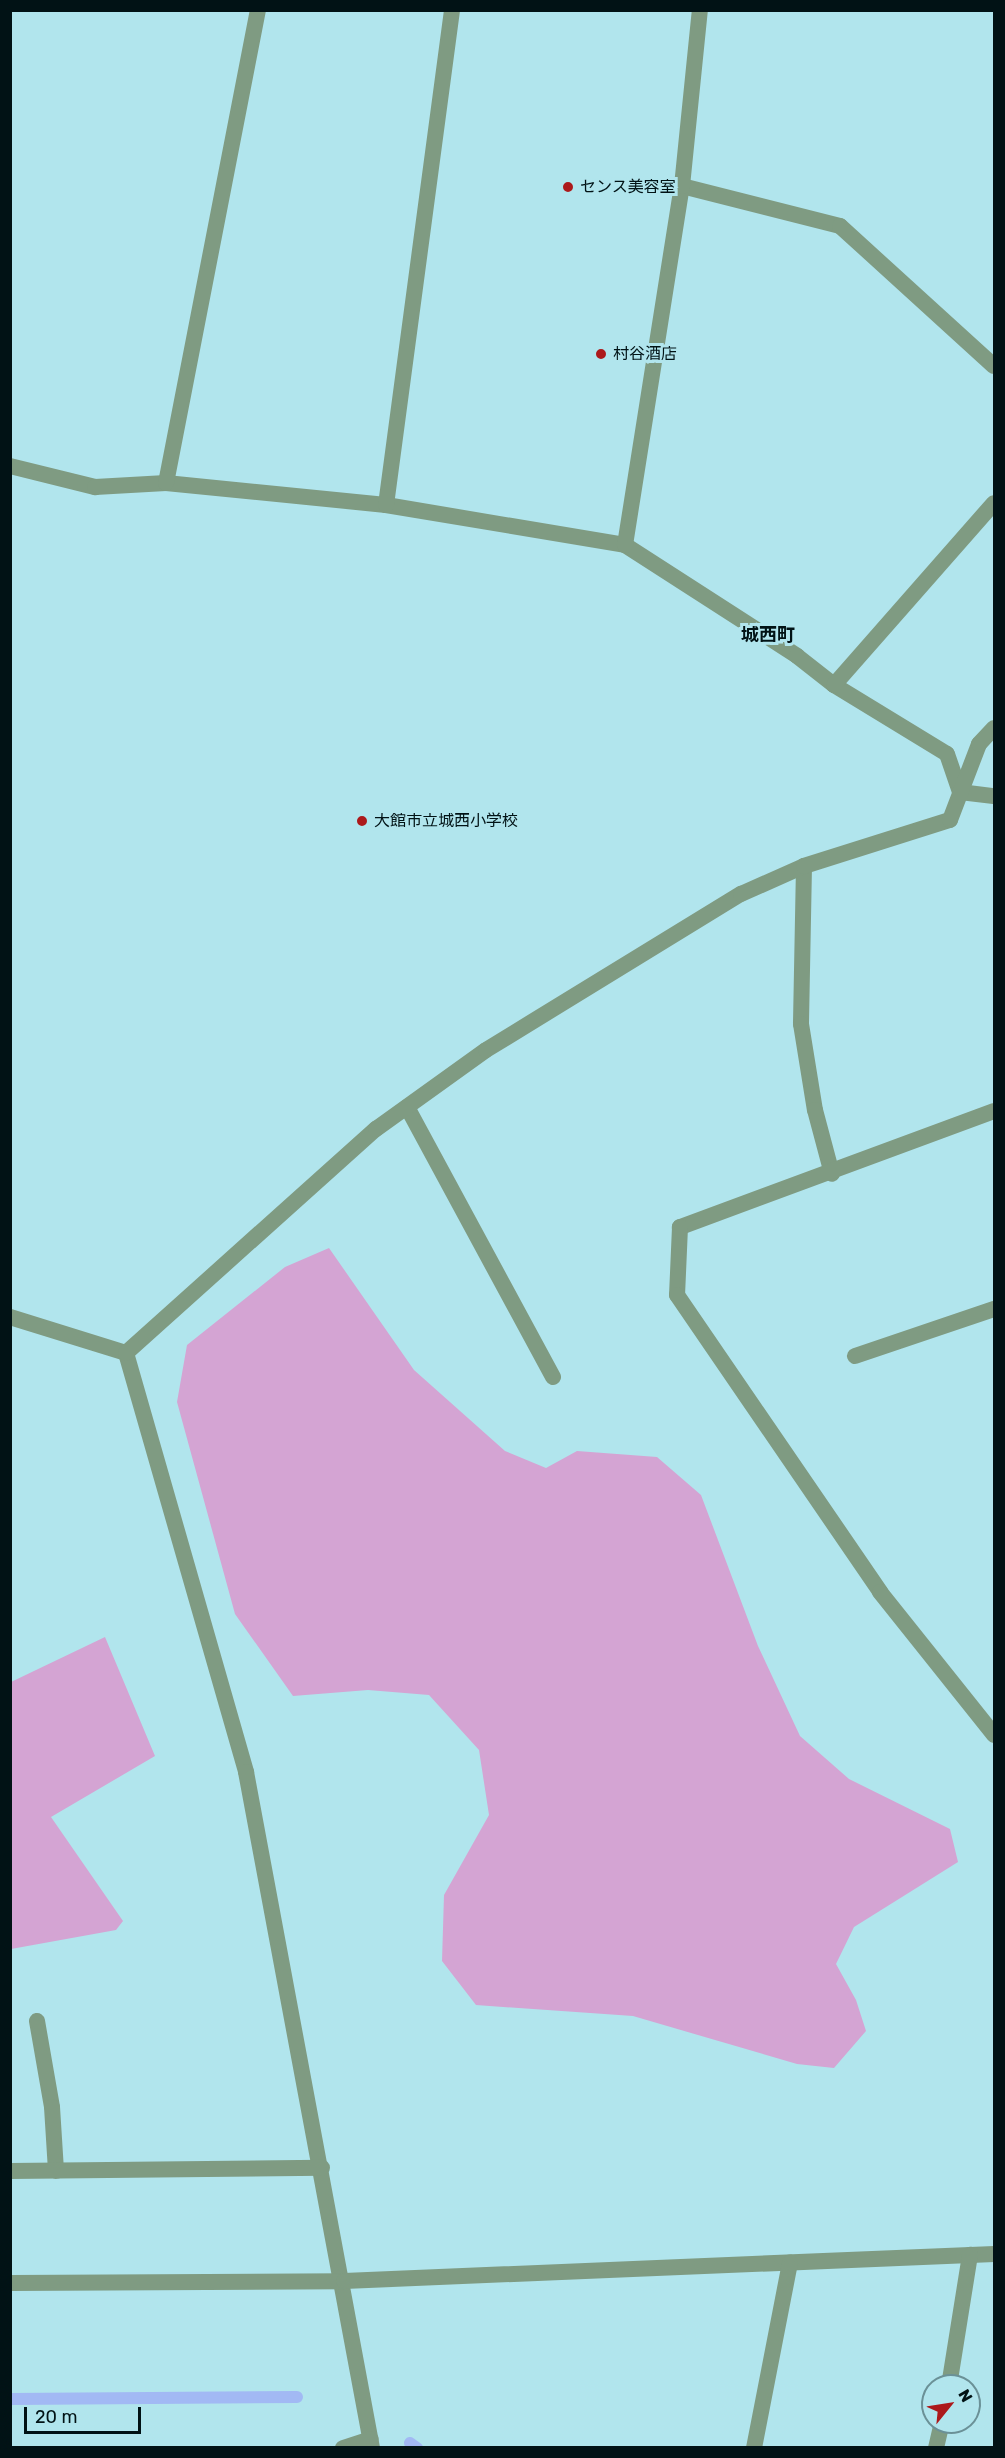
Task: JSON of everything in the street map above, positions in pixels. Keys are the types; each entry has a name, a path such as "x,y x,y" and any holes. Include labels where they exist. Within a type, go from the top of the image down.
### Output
{"street":[{"path":"166,483 258,10"},
{"path":"386,506 452,10"},
{"path":"625,545 682,186 700,10"},
{"path":"682,186 840,226 994,366"},
{"path":"10,466 95,487 166,483 386,506 625,545 797,656 834,685 947,754 960,792"},
{"path":"834,685 994,503"},
{"path":"126,1353 376,1129 486,1050 721,906 804,866 950,820 979,744 994,728"},
{"path":"960,792 994,796"},
{"path":"804,866 801,1024 815,1110 832,1174"},
{"path":"407,1107 553,1377"},
{"path":"994,1111 832,1174 680,1227 677,1295 880,1592 994,1735"},
{"path":"855,1356 994,1309"},
{"path":"10,1317 126,1353"},
{"path":"126,1353 246,1772 344,2282 371,2444 343,2448"},
{"path":"37,2021 52,2107 56,2171"},
{"path":"10,2171 322,2168"},
{"path":"10,2283 344,2282 994,2254"},
{"path":"951,2374 970,2255"},
{"path":"754,2448 790,2262"}],"shaded area":[{"path":"329,1248 414,1370 505,1451 546,1468 577,1451 657,1457 701,1495 758,1646 800,1736 849,1779 950,1829 958,1862 854,1927 836,1964 856,2000 866,2031 834,2068 797,2064 633,2016 476,2005 442,1961 444,1895 489,1815 479,1750 429,1695 368,1690 293,1696 235,1614 177,1402 187,1345 285,1267"},
{"path":"105,1637 155,1756 51,1817 123,1921 116,1930 11,1949 11,1682"}],"waterway":[{"path":"10,2399 297,2397"},
{"path":"410,2443 417,2448"}],"place":[{"name":"センス美容室","path":"568,187"},
{"name":"村谷酒店","path":"601,354"},
{"name":"大館市立城西小学校","path":"362,821"}],"district":[{"name":"城西町","path":"768,635"}]}
